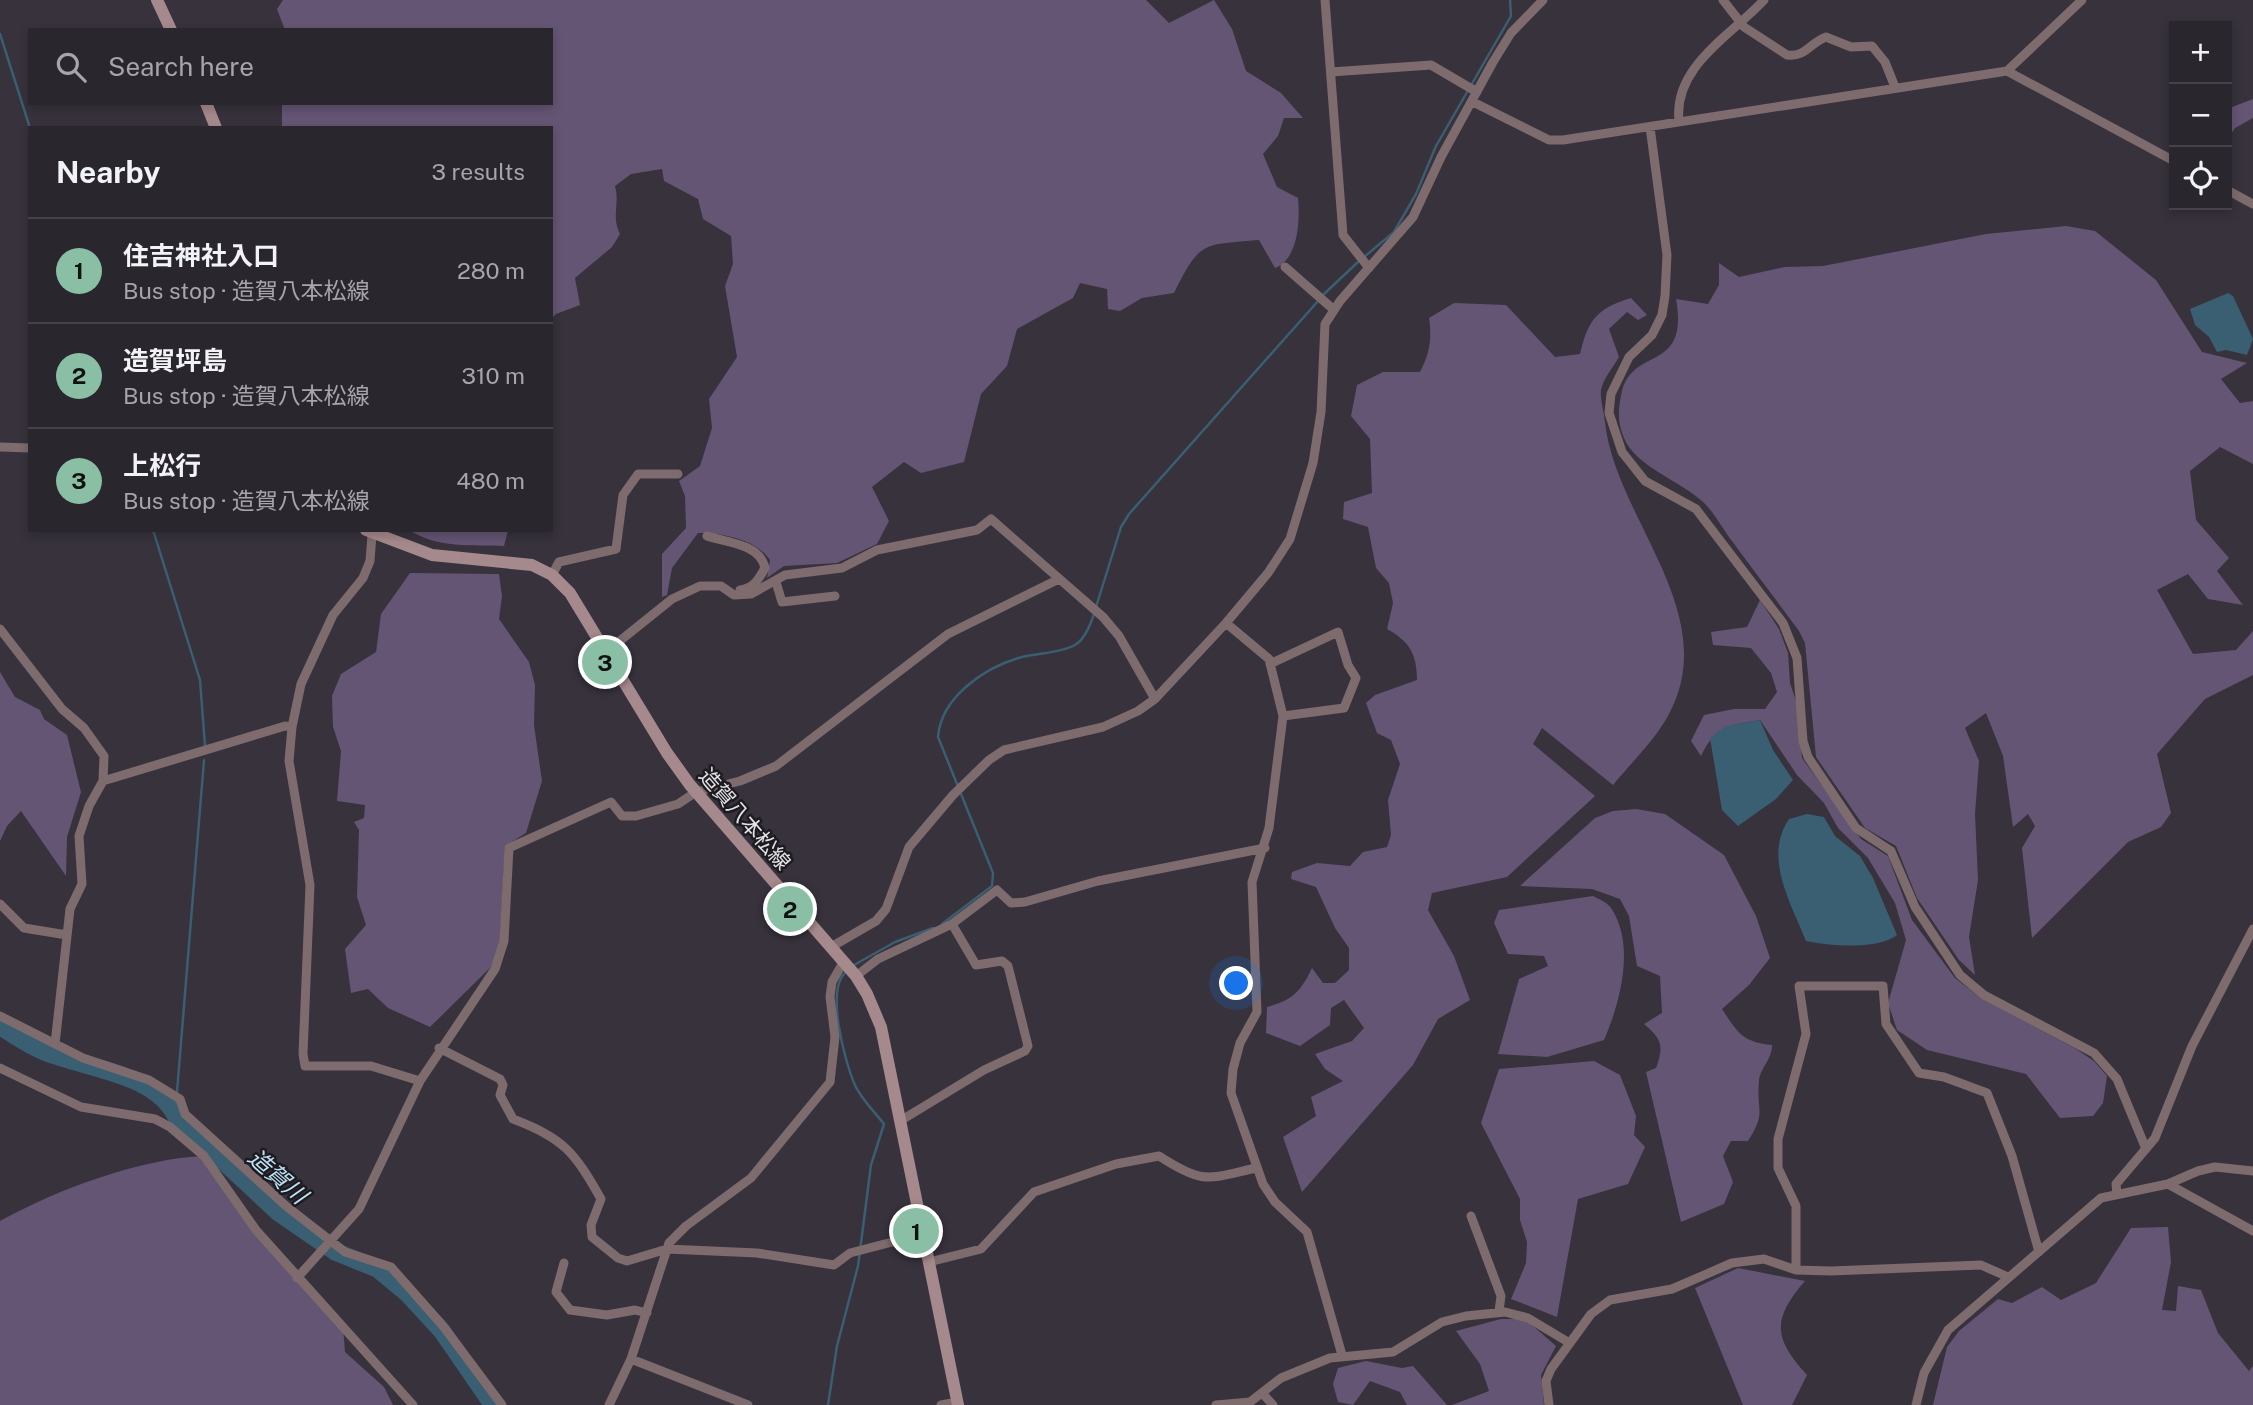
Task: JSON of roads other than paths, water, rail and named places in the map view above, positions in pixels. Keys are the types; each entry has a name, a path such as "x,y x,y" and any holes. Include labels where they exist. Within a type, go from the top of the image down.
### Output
{"main road":[{"path":"157,0 170,28"},
{"path":"207,105 215,126"},
{"name":"造賀八本松線","path":"369,533 432,555 506,560 532,565 552,575 570,593 667,753 696,792 855,975 867,994 881,1027 958,1403"}],"street":[{"path":"1325,0 1343,234 1363,271"},
{"path":"831,947 876,921 886,909 909,847 969,779 1004,750 1103,727 1138,711 1155,699 1226,623 1268,573 1290,539 1313,463 1321,412 1325,324 1330,306 1413,217 1441,157 1511,33 1543,0"},
{"path":"1723,0 1742,21 1744,27 1787,55 1795,56 1826,37 1851,47 1872,46 1891,72 1895,87"},
{"path":"1679,121 1684,87 1693,70 1764,0"},
{"path":"1331,72 1431,65 1475,97 1549,140 1650,127 2007,71 2082,0"},
{"path":"2007,71 2169,158"},
{"path":"1650,127 1667,255 1665,296 1662,315 1652,335 1629,358 1611,394 1609,413 1622,452 1637,474 1646,481 1696,509 1783,623 1797,658 1803,741 1808,757 1856,828 1891,851 1915,907 1960,975 1984,995 2100,1059 2117,1079 2146,1149"},
{"path":"2232,193 2253,204"},
{"path":"1284,267 1330,306"},
{"path":"0,447 28,448"},
{"path":"552,575 559,562 616,549 623,495 638,474 678,474"},
{"path":"606,652 639,624 686,591 699,586 721,586 734,595 751,594 785,576 842,568 877,550 977,530 991,519 1102,617 1119,636 1155,699"},
{"path":"369,533 370,561 363,578 333,615 300,684 292,727 289,761 310,885 304,990 305,1066 371,1066 420,1081"},
{"path":"707,537 755,551 763,556 765,568 757,581 748,589 736,590 734,595"},
{"path":"297,1278 359,1209 371,1189 400,1118 420,1081 439,1048 495,969 504,942 509,848 611,802 622,816 636,816 678,804 696,792 740,781 776,766 801,750 855,702 948,634 1059,579"},
{"path":"776,582 782,602 835,596"},
{"path":"1226,623 1269,659 1283,716 1265,848 1252,882 1257,1012 1240,1043 1233,1069 1231,1093 1256,1168 1275,1202 1307,1232 1342,1355"},
{"path":"0,629 49,694 85,728 104,756 103,782 89,806 79,836 82,884 70,909 55,1044"},
{"path":"1270,664 1338,632 1348,665 1356,678 1344,708 1283,716"},
{"path":"103,782 285,726 292,727"},
{"path":"855,975 878,958 951,924 998,890 1011,902 1025,902 1098,881 1265,848"},
{"path":"0,904 24,929 67,935"},
{"path":"900,1121 984,1070 1025,1051 1028,1046 1008,966 1002,961 976,965 951,924"},
{"path":"2117,1194 2116,1184 2155,1138 2192,1046 2253,929"},
{"path":"609,1405 631,1359 669,1243 686,1226 751,1178 830,1082 835,1037 830,997 832,982 845,962"},
{"path":"1796,1270 1796,1206 1778,1168 1778,1139 1806,1034 1799,986 1883,986 1886,1024 1919,1073 1944,1077 1987,1093 2012,1156 2039,1252"},
{"path":"0,1016 83,1058 149,1080 180,1099 185,1115 327,1245 391,1267 443,1326 502,1405"},
{"path":"439,1048 500,1079 503,1085 500,1095 513,1119 550,1134 578,1159 601,1199 591,1225 592,1237 618,1258 627,1261 667,1249 757,1253 834,1265 850,1253 923,1234"},
{"path":"0,1068 81,1107 155,1119 170,1127 204,1156 256,1230 413,1405"},
{"path":"929,1262 981,1249 1034,1192 1116,1164 1159,1156 1184,1172 1206,1179 1256,1168"},
{"path":"1916,1405 1924,1373 1948,1330 2101,1198 2168,1184 2198,1171 2216,1167 2253,1171"},
{"path":"2168,1184 2253,1231"},
{"path":"1471,1216 1501,1296 1499,1311"},
{"path":"1549,1405 1546,1381 1568,1342 1591,1314 1610,1300 1672,1289 1749,1259 1764,1259 1796,1270 1952,1269 1981,1265 2008,1278"},
{"path":"565,1263 556,1292 569,1310 607,1315 635,1310 647,1313"},
{"path":"1216,1405 1250,1402 1281,1378 1342,1355 1393,1352 1442,1322 1499,1311 1528,1318 1568,1342"},
{"path":"631,1359 748,1405"},
{"path":"1263,1394 1273,1405"},
{"path":"942,1405 958,1403"}],"water":[{"path":"2228,293 2233,296 2253,339 2247,355 2226,350 2217,352 2209,337 2195,325 2190,309"},
{"path":"1760,720 1773,750 1793,780 1776,799 1738,826 1722,810 1710,738 1726,726"},
{"path":"1807,814 1824,817 1835,836 1860,856 1873,878 1897,935 1889,940 1866,945 1806,941 1782,880 1779,849 1789,819"}],"waterway":[{"path":"1364,257 1394,232 1416,194 1436,146 1511,16 1510,0"},
{"path":"0,34 29,126"},
{"path":"1323,295 1359,261"},
{"path":"1096,607 1121,527 1129,514 1319,300"},
{"path":"154,532 200,680 205,746"},
{"path":"942,924 992,886 993,873 938,737 947,709 967,686 994,668 1022,657 1075,645 1084,635 1094,614"},
{"path":"177,1092 204,760"},
{"path":"854,965 895,942 933,928"},
{"path":"828,1405 837,1346 858,1266 871,1165 884,1124 857,1089 842,1043 837,993 846,972"},
{"name":"造賀川","path":"0,1026 43,1051 118,1074 153,1091 167,1103 177,1118 278,1212 336,1252 378,1269 407,1293 442,1331 493,1405"},
{"name":"造賀川","path":"174,1112 175,1101"}],"place":[{"name":"上松行","path":"605,662"},
{"name":"造賀坪島","path":"790,909"},
{"name":"住吉神社入口","path":"916,1231"}]}
